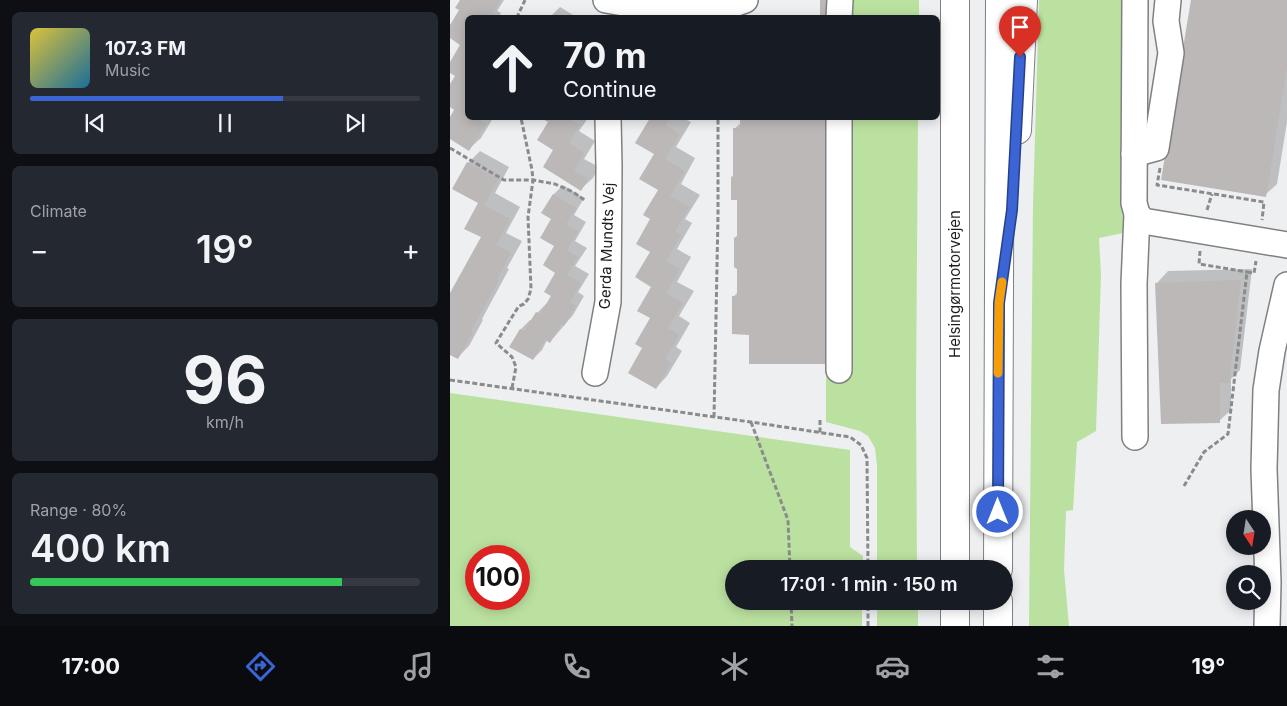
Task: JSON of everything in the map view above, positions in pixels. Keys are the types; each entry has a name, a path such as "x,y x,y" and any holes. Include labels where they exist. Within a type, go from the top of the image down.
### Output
{"highway":[{"path":"940,0 954,153"},
{"name":"Helsingørmotorvejen","path":"955,0 955,560"},
{"path":"998,560 1000,0"},
{"path":"999,303 1012,210 1024,0"},
{"path":"955,610 955,626"},
{"path":"998,610 998,626"}],"street":[{"path":"608,6 717,10 745,0"},
{"path":"840,0 840,15"},
{"path":"1134,0 1145,151"},
{"path":"1135,436 1134,284 1137,214 1134,203 1145,151 1171,53 1166,21 1168,0"},
{"name":"Gerda Mundts Vej","path":"595,373 608,302 608,120"},
{"path":"838,370 839,120"},
{"path":"1137,214 1143,221 1287,245"},
{"path":"1267,626 1268,582 1264,469 1266,390 1272,351 1287,285"}],"path":[{"path":"518,15 525,0"},
{"path":"512,388 516,367 512,357 496,343 514,312 528,299 531,289 528,217 533,180 521,120"},
{"path":"714,417 718,120"},
{"path":"450,148 504,180 533,180 554,184 573,192 609,215"},
{"path":"1145,151 1161,160 1157,185 1264,202 1254,273 1247,272 1228,434 1204,452 1184,486"},
{"path":"450,380 850,437 861,445 867,458 868,560"},
{"path":"820,420 820,432"},
{"path":"751,422 788,520 790,560"},
{"path":"791,610 792,626"},
{"path":"868,610 868,626"}],"green space":[{"path":"831,0 919,0 919,15 831,15"},
{"path":"1039,0 1121,0 1123,233 1099,238 1101,275 1096,431 1077,442 1073,510 1066,511 1064,570 1069,626 1029,626 1033,205"},
{"path":"831,120 918,120 917,560 877,560 877,465 875,448 868,436 860,431 826,422 826,372 830,364"},
{"path":"450,393 850,450 850,547 863,556 863,560 725,560 725,610 862,610 862,626 450,626"},
{"path":"877,610 918,610 918,626 877,626"}],"building":[{"path":"460,0 500,0 492,15 465,15 465,120 479,120 486,124 469,151 450,139 450,117 454,110 450,107 450,84 455,76 450,73 450,62 460,45 450,38 450,25 459,10 455,8"},
{"path":"820,0 831,0 831,15 820,15"},
{"path":"1191,0 1287,0 1287,67 1266,197 1161,180"},
{"path":"544,120 571,120 580,125 569,143 584,153 574,171 588,179 581,191 543,167 553,150 537,140 548,122"},
{"path":"649,120 669,120 665,125 680,134 665,159 685,171 670,196 689,207 675,231 681,235 666,261 680,269 666,294 683,303 668,328 679,335 665,359 671,363 656,389 628,373 642,348 635,344 650,318 637,311 651,287 635,277 650,252 636,244 650,219 643,215 658,190 639,179 654,154 635,143"},
{"path":"740,120 831,120 830,364 749,364 749,335 732,334 732,296 737,296 734,238 737,236 737,200 731,200 731,177 733,176 733,128 740,128"},
{"path":"467,162 498,179 484,205 510,219 496,245 511,253 458,359 450,355 450,293 481,237 464,229 478,203 452,189"},
{"path":"553,194 576,208 566,224 578,231 567,250 578,257 567,275 581,283 570,302 576,306 564,326 561,324 550,343 545,340 533,360 509,347 520,329 524,331 536,312 540,314 551,296 544,292 555,273 543,265 554,246 540,238 551,219 541,213"},
{"path":"1241,280 1229,383 1220,383 1220,423 1161,424 1155,283"}],"slow traffic":[{"path":"998,373 999,303 1002,282"}],"route":[{"path":"998,512 999,303 1012,210 1020,57"}]}
